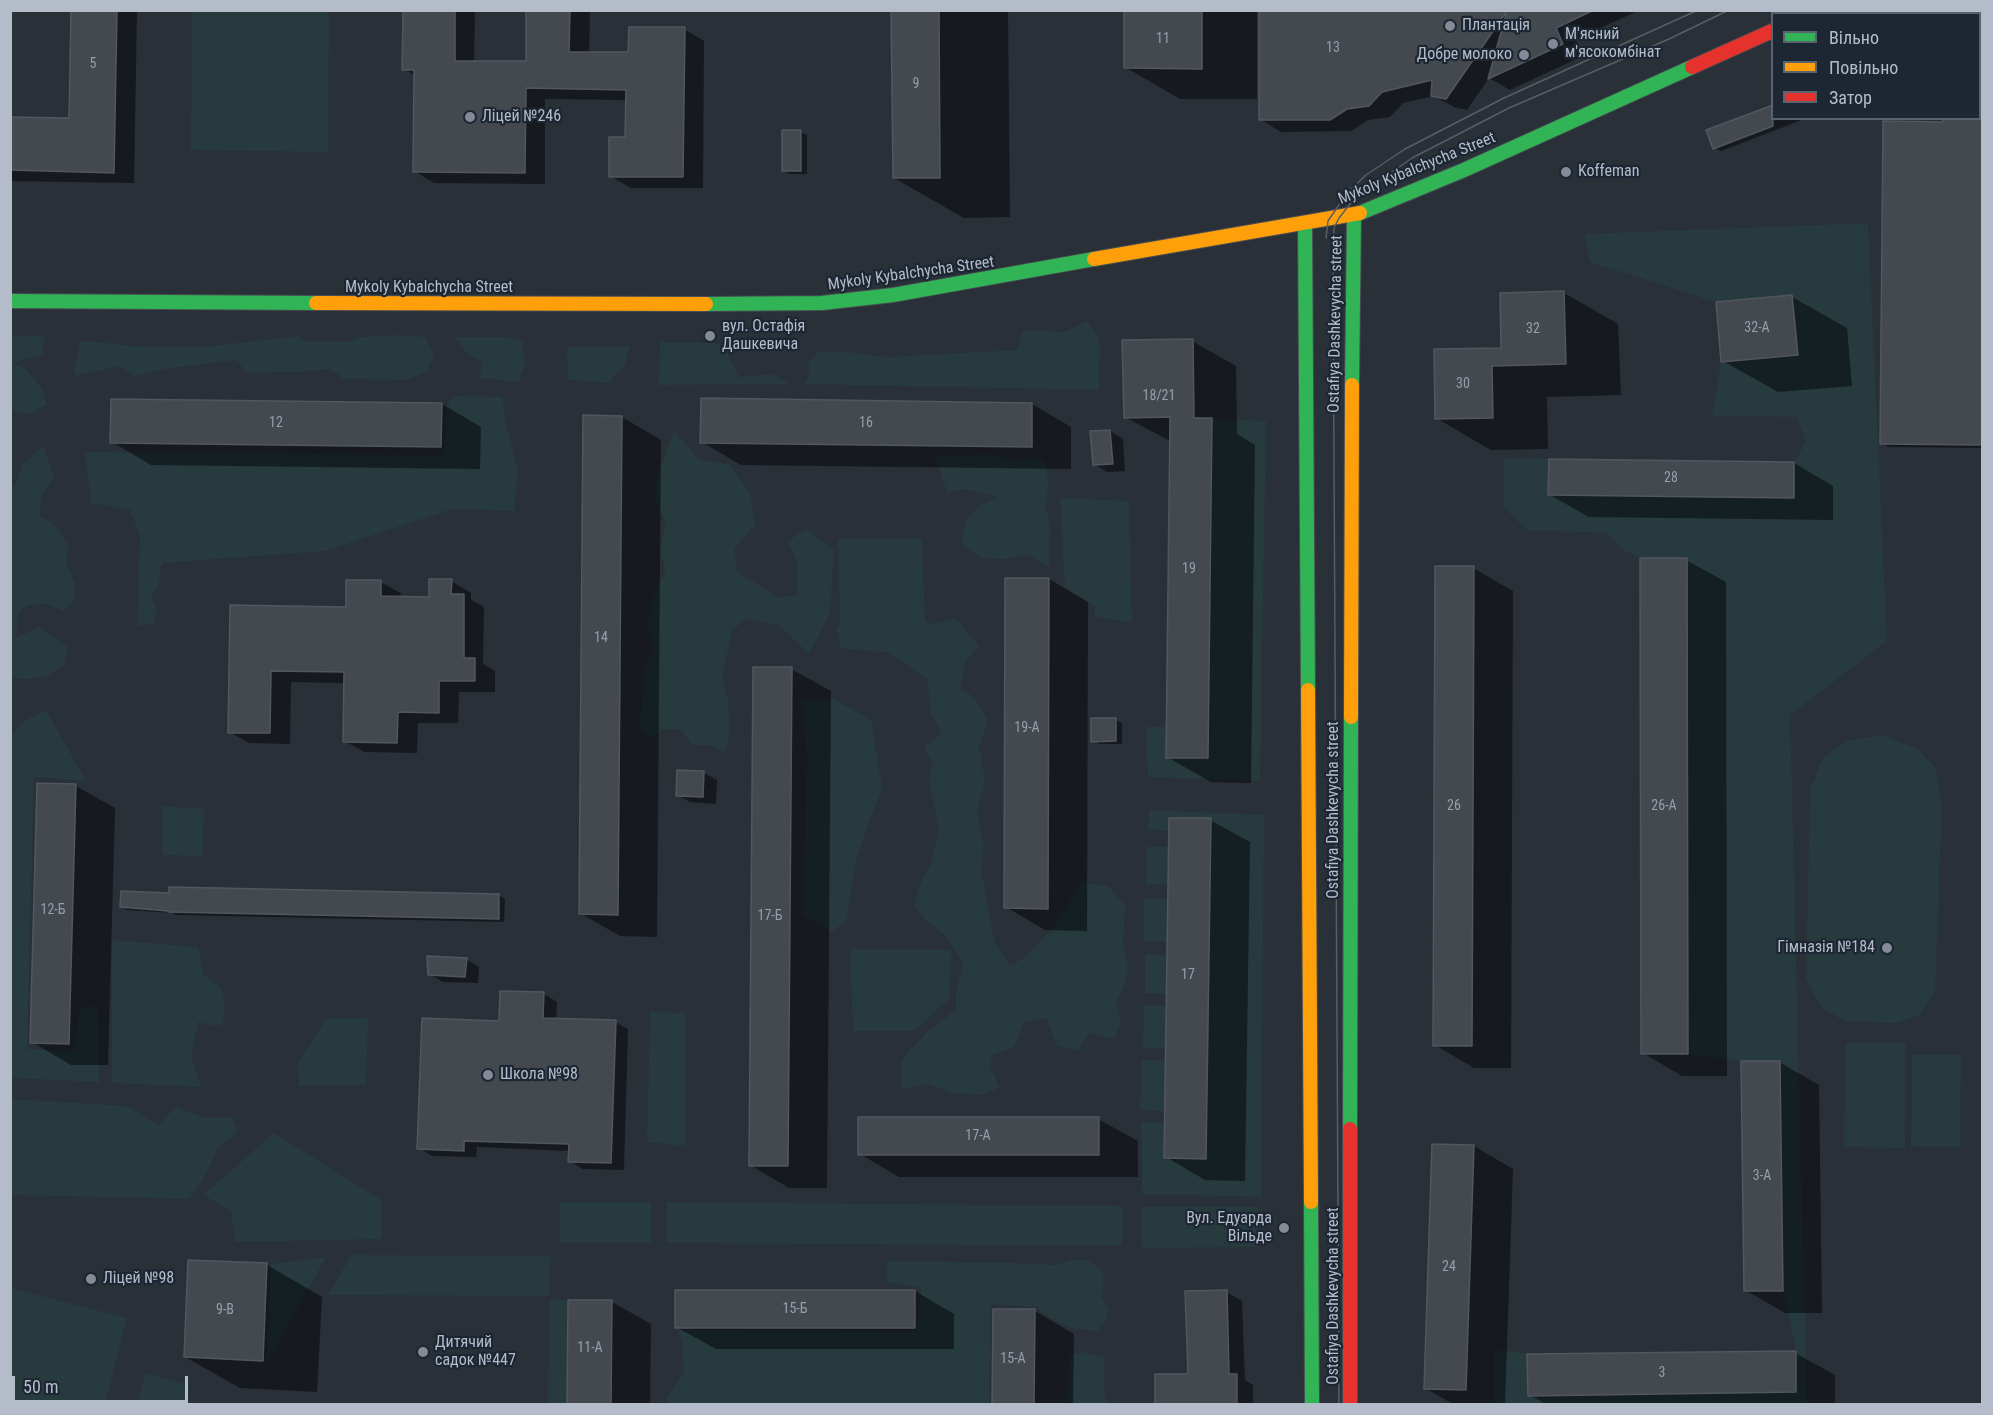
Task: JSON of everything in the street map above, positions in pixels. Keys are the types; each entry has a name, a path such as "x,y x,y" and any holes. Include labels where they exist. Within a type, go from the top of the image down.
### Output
{"street":[{"name":"Mykoly Kybalchycha Street","path":"10,301 576,305 856,301 1354,215 1464,170 1771,32"},
{"name":"Ostafiya Dashkevycha street","path":"1350,1404 1351,418 1354,215"},
{"name":"Ostafiya Dashkevycha street","path":"1305,223 1312,1404"}],"green space":[{"path":"192,11 329,11 328,152 191,150"},
{"path":"1868,223 1887,641 1790,715 1807,1404 1494,1404 1494,1349 1527,1354 1528,1396 1796,1392 1796,1351 1783,1291 1780,1061 1741,1061 1688,1054 1687,558 1640,558 1624,550 1607,533 1527,530 1504,507 1504,458 1549,459 1549,495 1794,498 1794,462 1806,442 1797,417 1712,416 1721,362 1798,354 1792,295 1716,302 1590,262 1584,234"},
{"path":"1087,321 1100,340 1099,390 805,384 809,377 808,363 818,352 848,352 887,357 1017,350 1023,330 1064,332"},
{"path":"45,335 42,355 12,363 26,369 42,388 47,404 28,415 11,410 11,336"},
{"path":"396,335 425,337 434,355 427,372 407,380 344,379 330,369 246,373 237,360 164,369 135,376 120,366 75,376 74,367 79,342 132,346 202,347 299,336 305,341 348,342 361,337"},
{"path":"454,337 506,337 522,341 525,365 518,382 480,378 482,361 467,354"},
{"path":"660,342 715,343 725,348 739,377 772,374 790,384 659,385"},
{"path":"630,346 625,366 610,383 568,380 567,347"},
{"path":"453,396 502,397 518,471 514,511 452,509 325,551 163,563 160,568 159,584 151,597 157,608 154,623 137,626 140,536 130,510 91,503 85,452 444,455 446,407"},
{"path":"1212,418 1266,421 1260,781 1148,777 1146,727 1166,727 1166,758 1208,758"},
{"path":"674,431 699,459 730,465 750,493 755,525 734,549 737,572 778,597 798,595 798,566 788,541 806,529 834,550 830,613 809,654 779,625 747,619 733,629 722,676 728,701 730,731 725,752 710,745 692,745 682,730 664,729 650,738 641,731 645,664 654,652 647,620 656,591 666,571 660,552 666,522 655,501 655,482"},
{"path":"43,446 54,478 41,497 40,516 53,523 69,546 66,562 75,582 74,601 64,611 46,604 28,605 18,613 16,637 38,626 67,647 64,665 47,676 29,679 11,678 11,489 16,484 23,464"},
{"path":"991,454 1009,459 1038,458 1046,463 1048,484 1046,506 1050,528 1049,567 1027,555 1006,559 982,558 961,544 966,520 983,504 998,497 964,489 947,492 935,456"},
{"path":"1060,498 1129,501 1132,623 1095,617 1095,607 1065,587"},
{"path":"922,538 925,622 934,624 955,618 979,646 966,660 960,688 975,698 988,721 979,746 985,780 977,809 983,842 982,874 994,941 1010,965 1024,958 1052,930 1081,882 1108,886 1125,905 1123,945 1128,967 1126,982 1116,1002 1121,1022 1114,1039 1089,1033 1078,1051 1057,1046 1046,1018 1023,1023 1014,1047 992,1055 990,1068 1000,1087 982,1095 953,1093 927,1084 902,1089 901,1060 929,1030 956,1010 956,991 964,964 946,936 926,920 914,905 921,882 931,863 939,829 929,779 933,764 924,748 942,733 931,714 927,679 889,653 841,648 836,627 840,625 838,539"},
{"path":"832,698 871,720 882,788 856,858 846,922 832,931 803,916 807,756 802,701"},
{"path":"46,710 86,781 34,777 27,1049 74,1051 80,1008 98,1005 99,1082 11,1078 11,737 23,722"},
{"path":"1882,735 1916,748 1935,767 1942,805 1935,990 1921,1014 1896,1023 1844,1021 1821,1007 1806,979 1810,791 1822,759 1846,741"},
{"path":"162,806 204,809 203,856 163,855"},
{"path":"1149,810 1264,815 1261,1197 1142,1194 1141,1122 1165,1122 1164,1158 1206,1159 1210,818 1169,818 1169,831 1148,829"},
{"path":"1147,847 1168,847 1168,885 1146,884"},
{"path":"1168,898 1167,941 1144,942 1144,899"},
{"path":"112,940 198,947 204,975 222,989 225,1009 222,1025 198,1022 191,1057 201,1087 112,1083"},
{"path":"850,949 951,950 950,998 914,1031 853,1031"},
{"path":"1145,954 1167,956 1166,994 1145,993"},
{"path":"1144,1005 1166,1006 1165,1048 1143,1048"},
{"path":"650,1012 686,1013 685,1146 647,1142"},
{"path":"327,1018 368,1018 366,1085 299,1086 297,1064"},
{"path":"1845,1043 1906,1043 1905,1148 1844,1147"},
{"path":"1912,1055 1961,1055 1960,1147 1911,1146"},
{"path":"1142,1060 1165,1060 1165,1111 1140,1110"},
{"path":"11,1099 127,1106 159,1125 175,1107 206,1118 232,1118 238,1132 218,1148 203,1180 189,1199 11,1195"},
{"path":"274,1133 381,1200 381,1239 235,1242 231,1211 203,1195"},
{"path":"560,1202 651,1202 651,1243 560,1243"},
{"path":"667,1202 1122,1206 1122,1246 666,1243"},
{"path":"1142,1207 1258,1207 1258,1247 1142,1248"},
{"path":"352,1255 551,1256 549,1296 327,1295"},
{"path":"326,1257 266,1366 271,1264"},
{"path":"1072,1260 1087,1260 1102,1270 1104,1279 1102,1298 1109,1310 1106,1320 1097,1331 1072,1328 1050,1318 1036,1307 991,1304 989,1404 672,1404 666,1399 684,1372 682,1342 678,1330 917,1331 921,1288 886,1282 887,1261 1058,1265"},
{"path":"10,1288 127,1318 105,1404 11,1404"},
{"path":"549,1299 568,1300 567,1404 548,1404"},
{"path":"1083,1352 1104,1357 1104,1392 1107,1404 1068,1404 1069,1356"},
{"path":"146,1373 190,1385 185,1404 137,1404"}],"building":[{"path":"71,10 117,10 114,173 10,170 10,117 69,118"},
{"name":"Ліцей №246","path":"403,10 455,10 455,61 526,61 526,10 570,10 569,52 628,52 629,27 685,27 683,177 609,177 609,137 625,137 626,90 526,88 525,173 413,172 414,70 402,70"},
{"path":"891,10 939,10 940,178 893,178"},
{"path":"1124,10 1202,10 1202,69 1124,68"},
{"path":"1259,10 1594,10 1556,28 1563,44 1488,79 1507,11 1446,99 1431,96 1432,80 1382,92 1369,106 1347,109 1330,120 1259,120"},
{"path":"1771,106 1773,126 1713,149 1706,130"},
{"path":"1983,118 1983,445 1880,444 1883,121 1943,122 1943,120 1981,120"},
{"path":"782,130 801,130 801,171 782,171"},
{"path":"1564,291 1566,364 1492,366 1493,418 1435,419 1434,349 1501,348 1500,293"},
{"path":"1792,295 1798,355 1721,362 1716,302"},
{"path":"1193,339 1194,418 1212,418 1208,758 1166,758 1170,417 1124,418 1122,340"},
{"path":"701,398 1032,403 1032,447 700,443"},
{"path":"111,399 442,403 441,447 110,443"},
{"path":"583,415 622,416 618,915 579,914"},
{"path":"1110,430 1113,464 1093,465 1090,431"},
{"path":"1549,459 1794,462 1794,498 1548,495"},
{"path":"1640,558 1687,558 1688,1054 1641,1054"},
{"path":"1435,566 1474,566 1472,1046 1433,1046"},
{"path":"1005,578 1049,578 1048,909 1004,908"},
{"path":"429,579 452,579 451,594 464,594 464,658 475,658 475,681 439,681 439,713 398,712 397,743 343,742 344,672 271,671 270,733 228,733 230,605 346,607 346,580 381,580 381,596 429,597"},
{"path":"753,667 792,667 788,1166 749,1166"},
{"path":"1091,718 1116,718 1116,741 1091,742"},
{"path":"677,770 704,771 703,797 676,796"},
{"path":"37,783 76,784 69,1044 30,1043"},
{"path":"1169,818 1211,818 1206,1159 1164,1158"},
{"path":"169,887 499,894 499,919 168,912 120,907 121,891 169,893"},
{"path":"427,956 467,958 465,977 428,975"},
{"path":"500,991 544,992 543,1018 616,1020 611,1163 568,1162 569,1144 464,1141 464,1151 417,1149 422,1018 499,1021"},
{"path":"1741,1061 1780,1061 1783,1291 1744,1291"},
{"path":"858,1117 1099,1117 1099,1155 858,1155"},
{"path":"1432,1144 1474,1145 1466,1390 1424,1389"},
{"path":"188,1260 267,1263 263,1361 184,1357"},
{"path":"675,1290 915,1290 915,1328 675,1328"},
{"path":"1227,1290 1229,1374 1237,1374 1237,1404 1155,1404 1155,1374 1188,1374 1185,1291"},
{"path":"568,1300 612,1300 611,1404 567,1404"},
{"path":"993,1309 1035,1309 1034,1404 992,1404"},
{"path":"1796,1351 1796,1392 1528,1396 1527,1354"}],"tram line":[{"path":"1326,238 1328,221 1347,193 1366,175 1405,149 1504,98 1698,10"},
{"path":"1339,1404 1334,228 1354,199 1412,158 1509,108 1669,39 1729,10"}],"traffic: fast":[{"path":"1360,213 1464,170 1692,67"},
{"path":"1352,385 1354,215"},
{"path":"1305,223 1308,690"},
{"path":"706,304 822,303 893,295 1094,259"},
{"path":"10,301 316,303"},
{"path":"1350,1129 1351,717"},
{"path":"1311,1202 1312,1404"}],"traffic: slow":[{"path":"1094,259 1360,213"},
{"path":"316,303 706,304"},
{"path":"1351,717 1352,385"},
{"path":"1308,690 1311,1202"}],"traffic: jam":[{"path":"1692,67 1771,31"},
{"path":"1350,1129 1350,1404"}],"place":[{"name":"Плантація","path":"1450,26"},
{"name":"М'ясний м'ясокомбінат","path":"1553,44"},
{"name":"Добре молоко","path":"1524,55"},
{"name":"Ліцей №246","path":"470,117"},
{"name":"Koffeman","path":"1566,172"},
{"name":"вул. Остафія Дашкевича","path":"710,336"},
{"name":"Гімназія №184","path":"1887,948"},
{"name":"Школа №98","path":"488,1075"},
{"name":"Вул. Едуарда Вільде","path":"1284,1228"},
{"name":"Ліцей №98","path":"91,1279"},
{"name":"Дитячий садок №447","path":"423,1352"}]}
